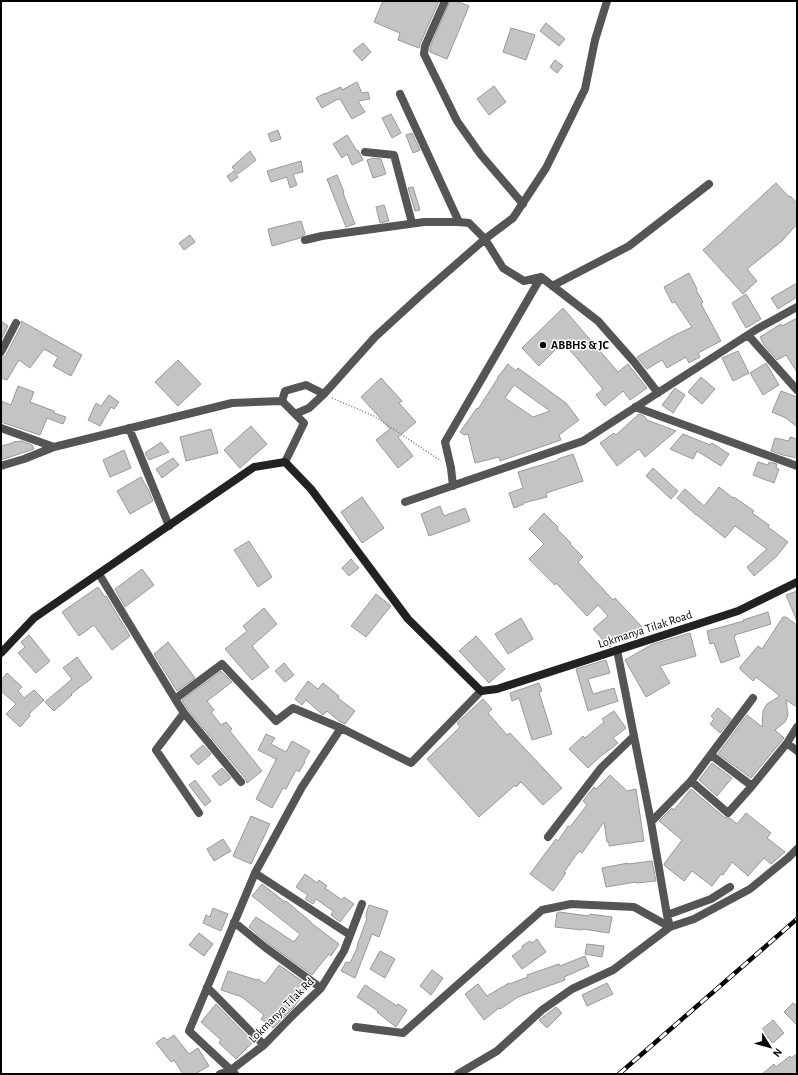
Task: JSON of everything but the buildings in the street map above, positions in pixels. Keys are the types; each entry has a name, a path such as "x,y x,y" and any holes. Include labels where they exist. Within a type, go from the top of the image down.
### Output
{"main road":[{"path":"1,653 34,618 254,467 285,462 311,489 408,619 481,691"},
{"name":"Lokmanya Tilak Road","path":"481,691 496,689 738,611 797,582"}],"street":[{"path":"445,1 425,46 424,54 457,121 481,155 522,204"},
{"path":"295,414 309,408 324,394 375,337 485,239 513,218 546,168 585,89 595,40 607,1"},
{"path":"400,94 459,222"},
{"path":"365,152 394,155 412,223"},
{"path":"552,286 629,246 708,184"},
{"path":"305,240 322,236 412,223 469,223 485,239 503,268 524,281 541,277"},
{"path":"541,277 598,321 635,363 658,393"},
{"path":"453,486 451,468 445,442 541,277"},
{"path":"404,502 583,441 748,335 797,307"},
{"path":"1,352 16,323"},
{"path":"748,335 794,382 797,390"},
{"path":"282,401 285,391 306,385 324,394"},
{"path":"1,466 54,447 232,403 282,401 304,423 285,462"},
{"path":"635,407 797,466"},
{"path":"1,428 54,447"},
{"path":"129,428 169,526"},
{"path":"99,574 184,713 241,782"},
{"path":"617,650 670,927"},
{"path":"175,699 222,664 276,722 293,708 341,728 411,763 481,691"},
{"path":"651,822 691,781 753,698"},
{"path":"184,713 156,750 200,813"},
{"path":"691,781 728,813 787,743 797,727"},
{"path":"233,1072 189,1031 255,873 302,787 341,728"},
{"path":"548,837 601,768 634,736"},
{"path":"787,743 797,751"},
{"path":"711,755 752,786"},
{"path":"458,1074 497,1051 542,1010 572,989 613,970 670,927 694,918 750,889 797,849"},
{"path":"255,873 350,935"},
{"path":"667,915 711,899 730,887"},
{"name":"Lokmanya Tilak Rd","path":"220,1074 233,1072 264,1045 322,988 344,952 362,904"},
{"path":"356,1027 403,1033 542,910 571,904 634,906 670,927"},
{"path":"234,922 266,948 322,988"},
{"path":"207,987 264,1045"}],"path":[{"path":"324,394 374,416 451,468"}],"railway":[{"path":"619,1074 797,919"}],"place":[{"name":"ABBHS & JC","path":"543,345"}]}
